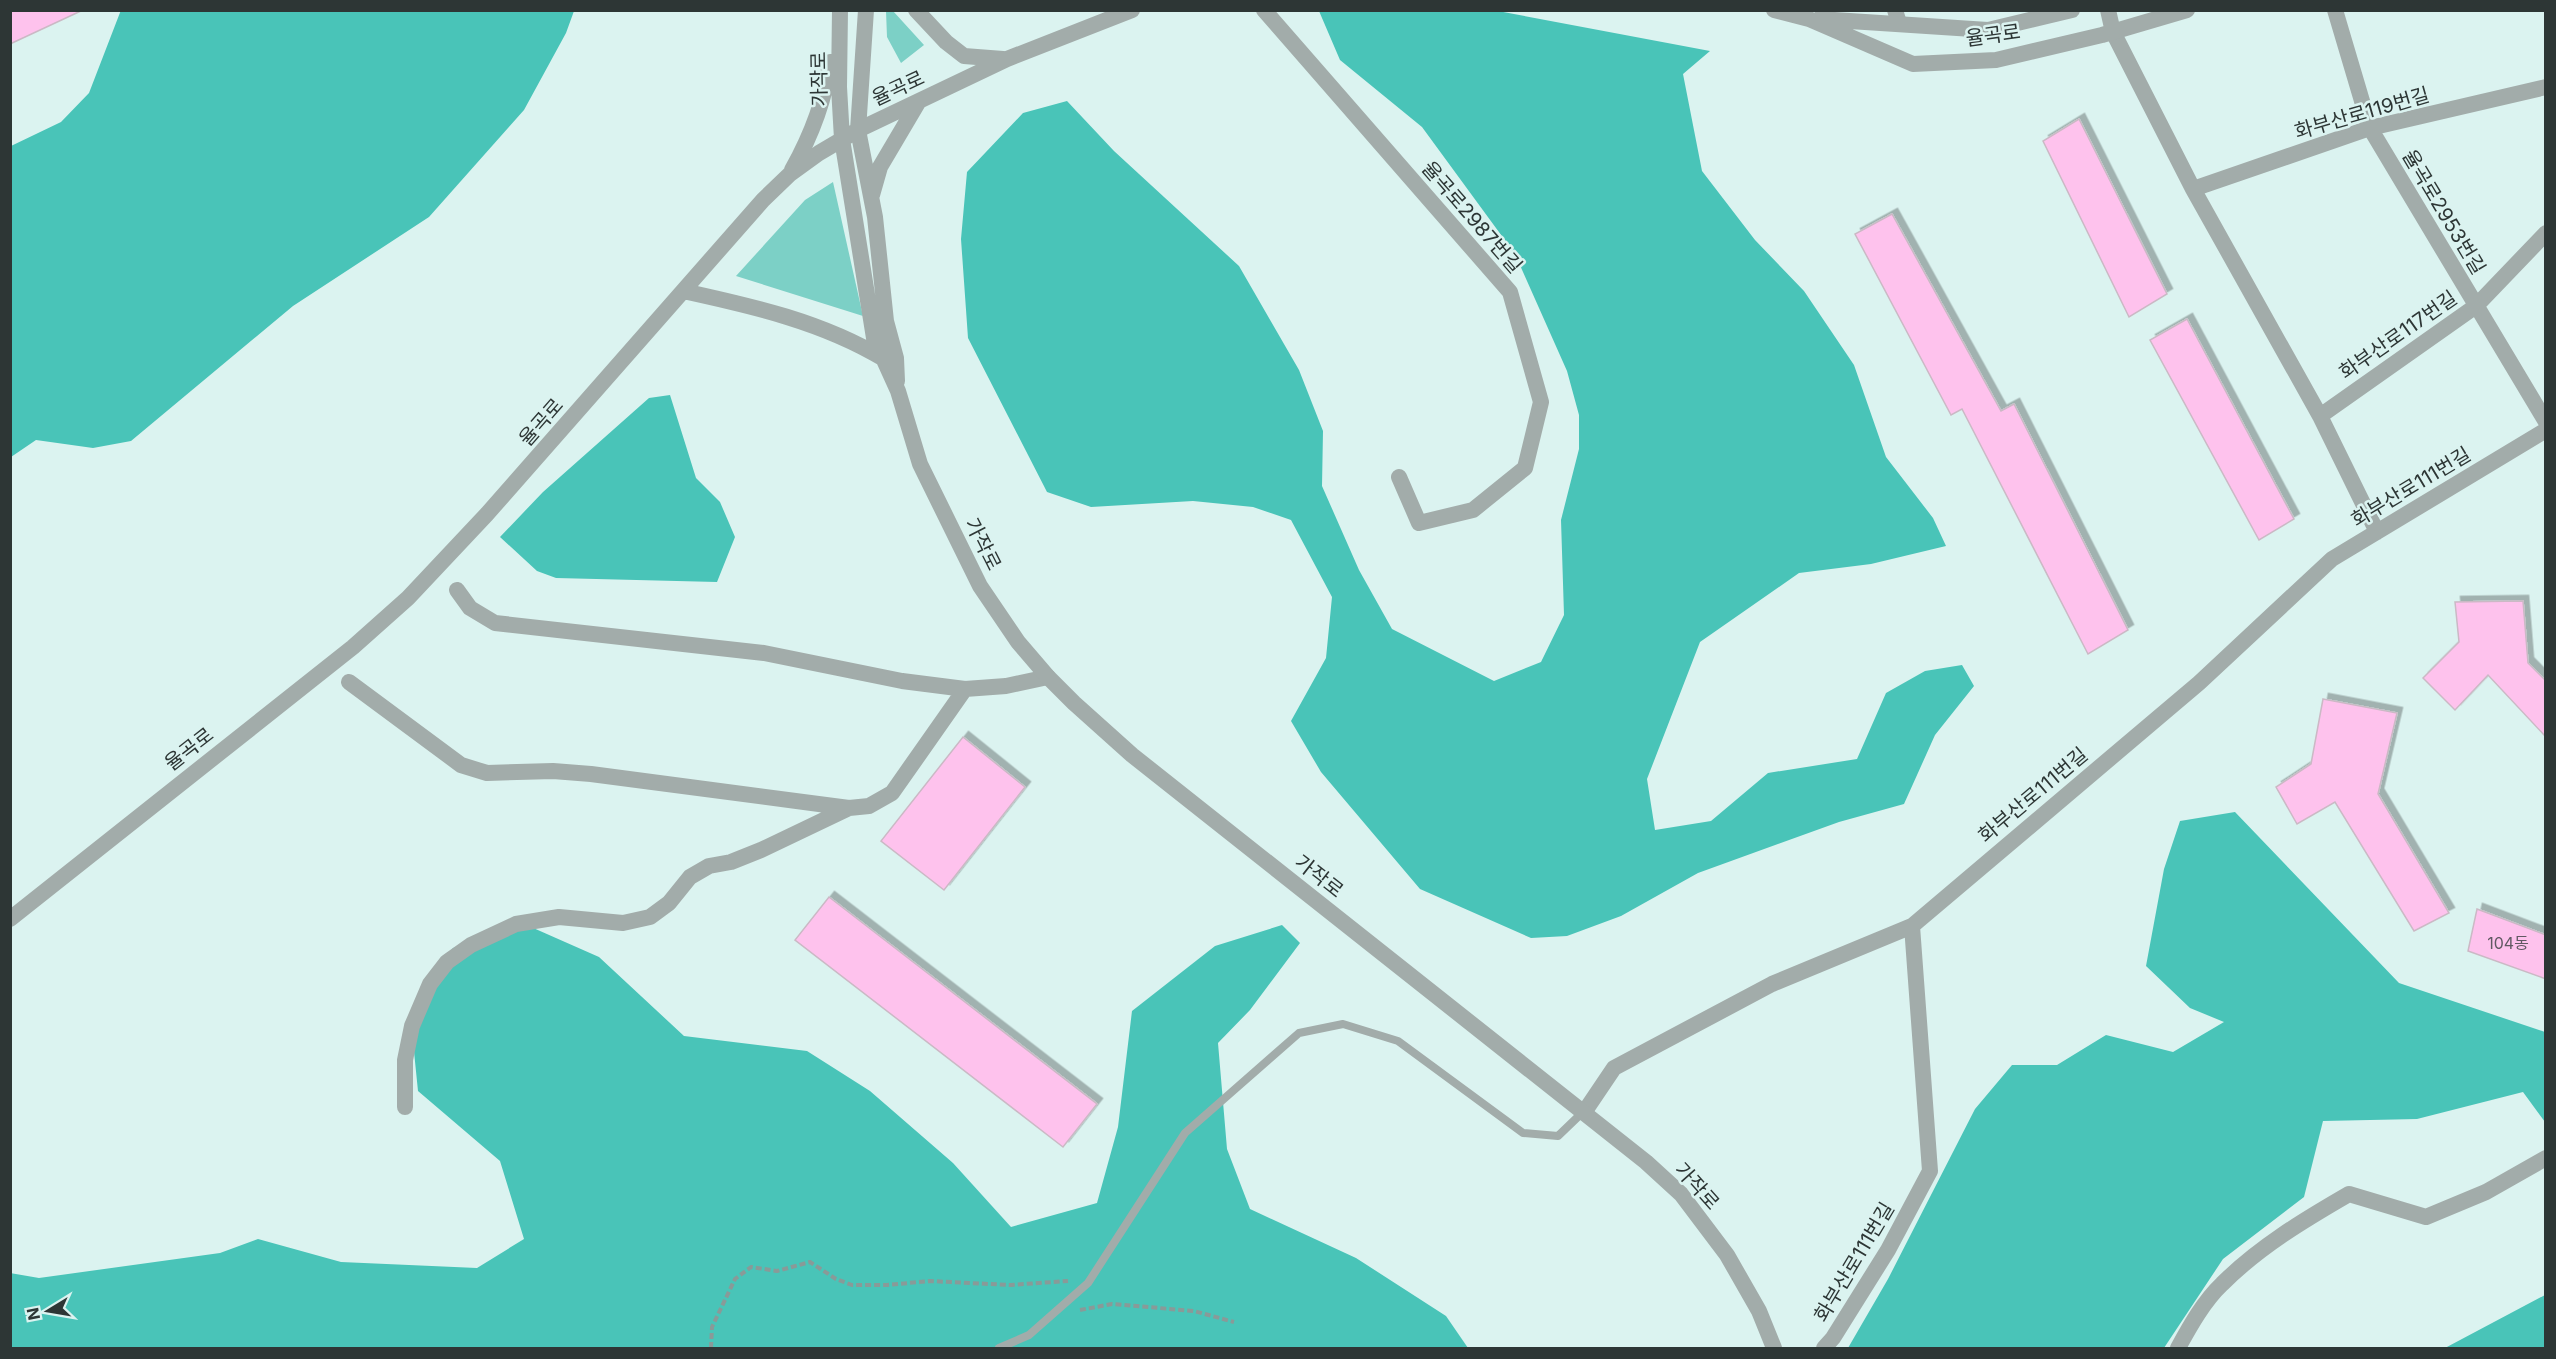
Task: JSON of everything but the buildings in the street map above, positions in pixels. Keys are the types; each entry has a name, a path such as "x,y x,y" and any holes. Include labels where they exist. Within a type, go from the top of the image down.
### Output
{"street":[{"name":"가작로","path":"839,10 842,139 874,338 898,391 920,464 980,586 1018,642 1048,677 1132,755 1584,1111 1681,1194 1727,1256 1759,1311 1774,1348"},
{"path":"790,174 809,140 828,83 839,10"},
{"name":"가작로","path":"866,10 858,130 871,198 886,321 896,358 898,391"},
{"path":"916,10 946,42 964,56 1007,59"},
{"name":"율곡로","path":"10,919 353,647 408,598 488,514 762,200 790,174 858,130 1007,59 1132,10"},
{"name":"율곡로2987번길","path":"1264,10 1510,292 1540,402 1526,468 1473,510 1419,523 1399,477"},
{"name":"율곡로","path":"1774,10 1809,19 1913,64 1996,60 2113,32 2187,10"},
{"name":"율곡로","path":"1809,19 1897,17 1988,30 2072,10"},
{"path":"2108,10 2113,32 2193,189 2320,416 2377,532"},
{"name":"율곡로2953번길","path":"2335,10 2370,128 2546,422"},
{"name":"화부산로119번길","path":"2193,189 2370,128 2546,87"},
{"path":"871,198 880,167 919,101"},
{"name":"화부산로117번길","path":"2320,416 2476,306 2546,233"},
{"path":"683,291 791,318 861,345 884,359"},
{"name":"화부산로111번길","path":"1824,1348 1833,1338 1888,1250 1930,1171 1912,926 2199,683 2332,559 2546,430"},
{"path":"457,590 470,608 495,623 764,653 902,681 965,689 1006,686 1048,677"},
{"path":"349,682 461,765 487,772 553,771 591,774 849,808 869,806 892,793 965,689"},
{"path":"405,1107 405,1060 412,1026 430,984 447,962 471,945 516,924 559,917 623,923 650,917 669,903 690,877 709,866 731,862 761,850 849,808"},
{"path":"1584,1111 1614,1068 1772,984 1912,926"},
{"path":"2178,1348 2192,1323 2221,1285 2290,1228 2349,1194 2426,1217 2486,1192 2546,1158"}],"lane":[{"path":"999,1348 1029,1335 1088,1283 1185,1133 1299,1034 1343,1024 1398,1041 1523,1133 1557,1136 1584,1111"}],"path":[{"path":"711,1348 712,1327 735,1279 751,1268 777,1270 810,1262 836,1279 852,1285 930,1281 1010,1285 1078,1281 1082,1288"},
{"path":"1052,1314 1112,1304 1194,1311 1234,1322"}],"shaded area":[{"path":"121,10 574,11 566,33 524,110 429,217 293,306 131,441 93,448 36,440 11,457 11,146 61,122 89,93"},
{"path":"886,11 893,11 924,45 901,63 887,37"},
{"path":"1319,11 1498,11 1710,51 1683,74 1702,171 1755,240 1804,291 1854,365 1886,457 1933,518 1946,546 1871,564 1799,573 1700,642 1647,779 1655,830 1711,821 1768,773 1857,759 1886,693 1925,671 1962,665 1974,686 1935,735 1904,804 1839,822 1698,873 1621,916 1567,936 1531,938 1420,889 1321,772 1291,721 1326,658 1332,597 1291,520 1253,507 1193,501 1091,507 1047,492 968,338 961,239 967,172 1023,113 1067,101 1114,151 1239,266 1299,370 1323,431 1322,486 1359,570 1392,629 1494,681 1541,662 1564,615 1561,520 1579,449 1579,415 1567,371 1515,254 1422,127 1340,60"},
{"path":"833,182 863,316 736,276 805,200"},
{"path":"670,395 696,478 720,502 735,537 717,582 556,578 537,571 500,537 543,492 649,398"},
{"path":"2235,812 2399,983 2545,1032 2545,1122 2523,1092 2417,1119 2323,1121 2304,1197 2223,1259 2164,1348 1848,1348 1888,1279 1975,1109 2012,1065 2057,1065 2106,1035 2173,1052 2224,1022 2190,1008 2146,966 2164,869 2180,821"},
{"path":"1282,925 1300,943 1250,1010 1218,1043 1227,1149 1250,1209 1356,1258 1446,1316 1468,1348 11,1348 10,1273 39,1278 220,1253 258,1239 341,1262 477,1268 524,1239 500,1161 418,1091 410,1012 453,948 531,927 599,957 684,1036 807,1051 870,1091 953,1163 1011,1227 1097,1203 1118,1127 1132,1011 1215,946"},
{"path":"2545,1295 2545,1348 2445,1348"}]}
